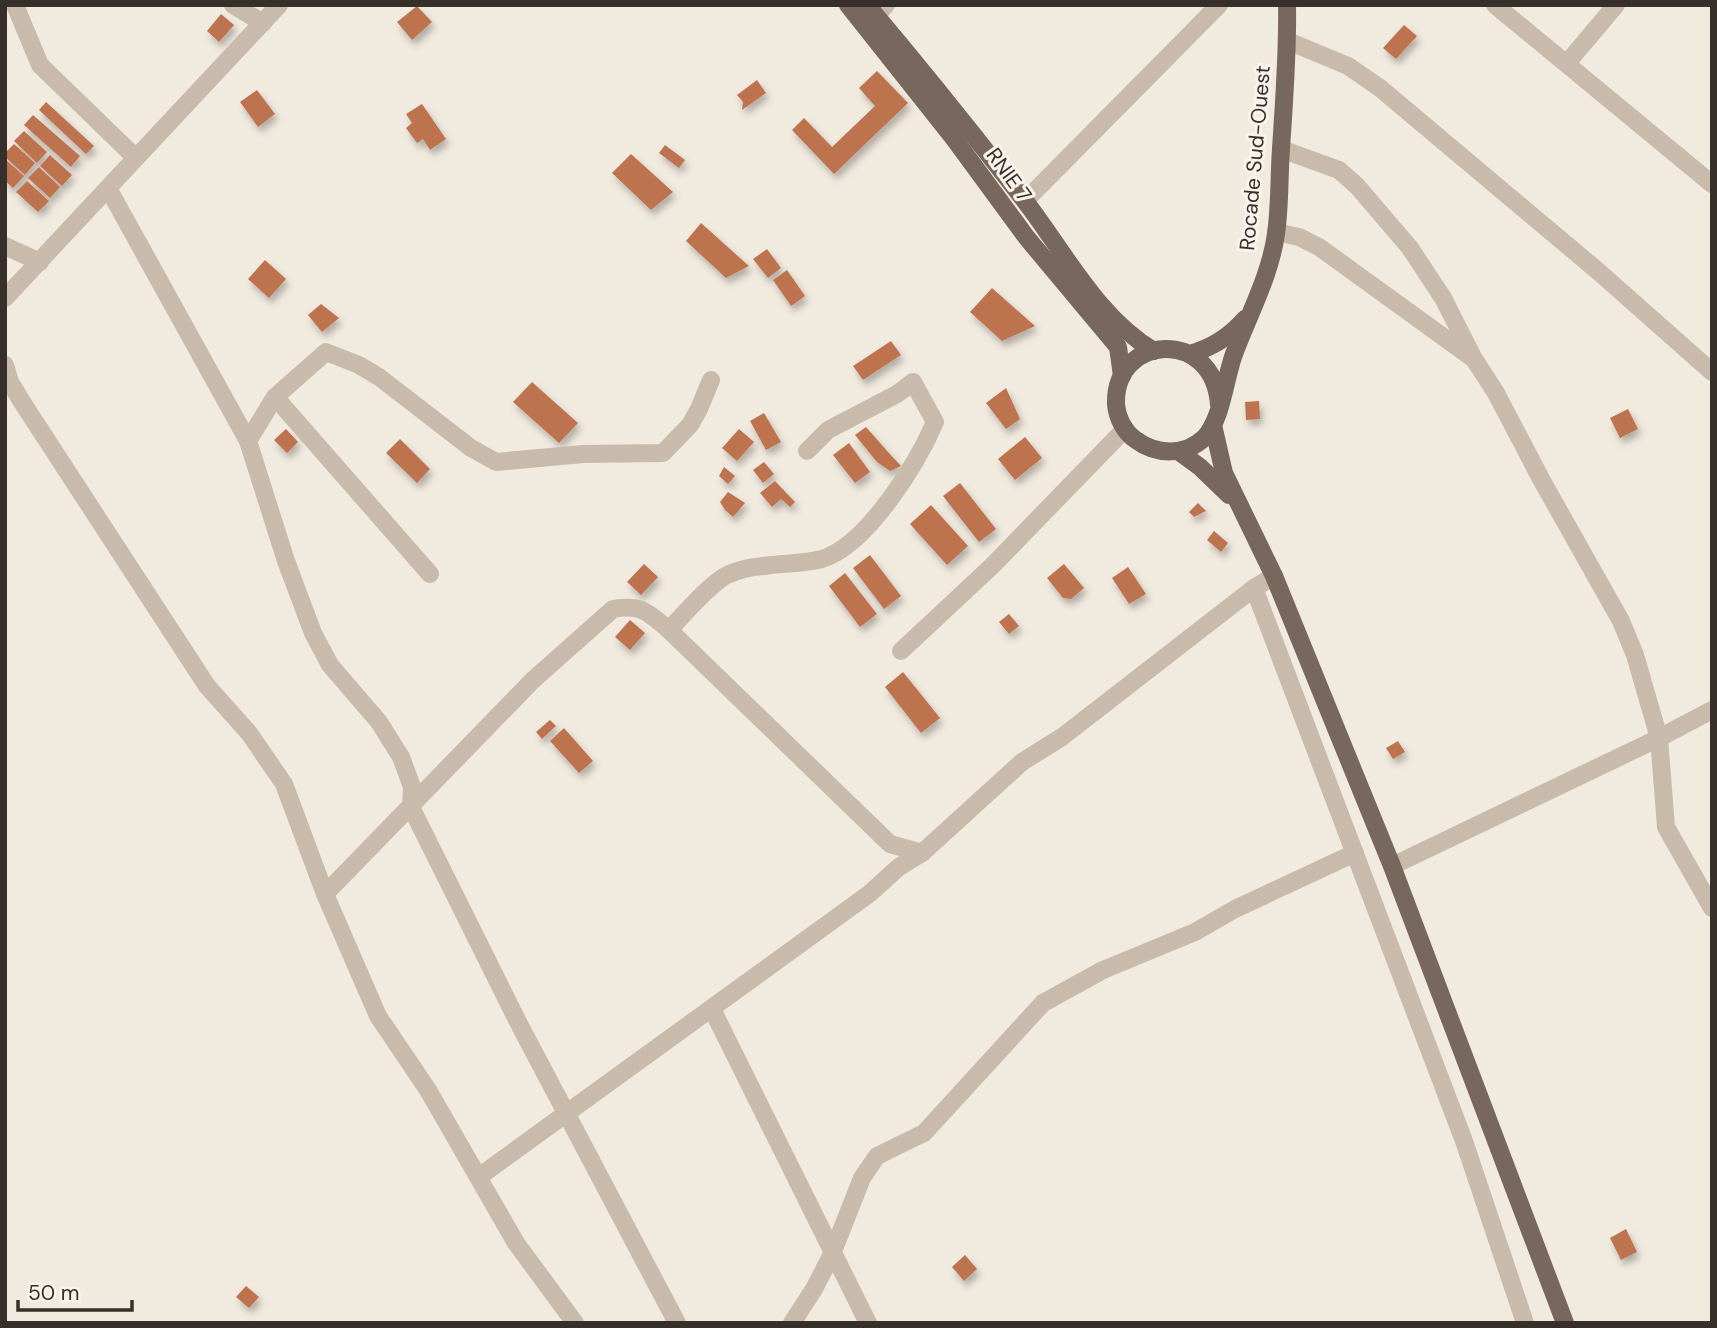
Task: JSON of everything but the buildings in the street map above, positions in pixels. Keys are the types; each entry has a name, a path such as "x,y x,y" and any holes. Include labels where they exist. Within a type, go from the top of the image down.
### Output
{"main road":[{"name":"RNIE 7","path":"848,5 955,140 1027,238 1118,347 1122,376 1116,392 1116,408 1125,429"},
{"name":"Rocade Sud-Ouest","path":"1219,405 1234,354 1253,312 1272,255 1276,232 1288,41 1287,5"},
{"name":"RNIE 7","path":"876,9 1025,201 1095,297 1135,340 1154,351"},
{"name":"Rocade Sud-Ouest","path":"1190,354 1225,339 1253,312"},
{"path":"1122,376 1141,356 1154,351 1172,349 1190,354 1203,363 1212,375 1218,390 1219,405 1213,425 1204,438 1178,451 1161,452 1145,447 1125,429"},
{"path":"1213,425 1224,472 1275,576 1392,866 1565,1323"},
{"path":"1178,451 1220,484 1247,516"}],"street":[{"path":"15,5 40,65 136,158"},
{"path":"233,5 263,23"},
{"path":"5,298 279,5"},
{"path":"1025,201 1219,5"},
{"path":"1495,5 1712,184"},
{"path":"1567,63 1616,5"},
{"path":"1288,41 1348,66 1380,88 1599,272 1712,372"},
{"path":"1281,149 1339,170 1357,186 1410,248 1443,299 1621,621 1635,655 1660,738 1666,828 1712,908"},
{"path":"108,188 248,441 286,561 313,633 330,665 380,722 401,757 412,787 411,807 677,1323"},
{"path":"1276,232 1299,237 1319,247 1474,359"},
{"path":"5,246 40,262"},
{"path":"248,441 275,397 326,352 359,365 379,377 471,449 496,462 583,454 663,453 690,425 711,380"},
{"path":"5,365 10,382 28,411 206,686 249,733 284,784 325,894 378,1016 428,1090 516,1242 575,1323"},
{"path":"669,630 725,576 743,569 821,559 839,551 896,491 928,439 935,422 913,383 897,394 839,422 807,450"},
{"path":"275,397 430,574"},
{"path":"901,651 992,566 1125,429"},
{"path":"480,1176 869,894 899,867 922,853 1022,762 1062,737 1254,588 1275,576"},
{"path":"1254,588 1464,1141 1525,1323"},
{"path":"325,894 533,680 613,609 630,606 648,612 669,630 890,844 922,853"},
{"path":"1392,866 1660,738 1712,710"},
{"path":"792,1323 832,1254 862,1178 877,1156 924,1133 1043,1003 1103,970 1195,933 1235,909 1354,853"},
{"path":"712,1009 868,1323"}]}
